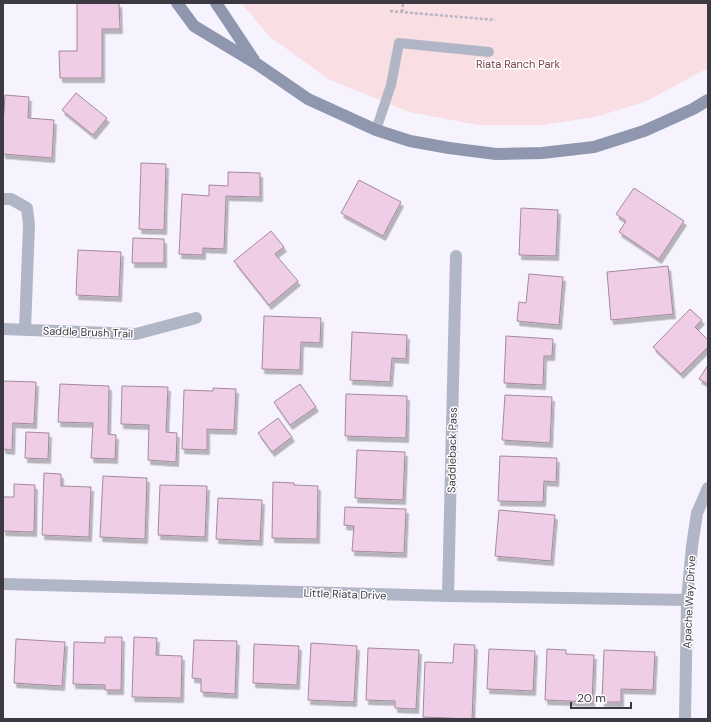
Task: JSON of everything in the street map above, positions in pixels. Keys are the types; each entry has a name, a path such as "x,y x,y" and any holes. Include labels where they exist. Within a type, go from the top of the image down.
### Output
{"street":[{"path":"177,3 194,26 257,64 308,99 376,130 410,141 496,154 542,153 594,147 644,131 693,109 708,100"},
{"path":"216,3 257,64"},
{"path":"3,199 11,198 26,208 29,225 26,330"},
{"name":"Saddleback Pass","path":"448,596 456,256"},
{"name":"Saddle Brush Trail","path":"3,329 136,334 196,318"},
{"name":"Apache Way Drive","path":"685,719 687,600 692,546 697,513 708,488"},
{"name":"Little Riata Drive","path":"3,584 448,596 687,600"}],"lane":[{"path":"376,130 391,85 399,43 489,52"}],"path":[{"path":"402,12 403,3"},
{"path":"390,10 495,20"}],"green space":[{"name":"Riata Ranch Park","path":"241,3 708,3 708,68 647,101 599,116 544,125 478,125 409,112 330,80 270,37"}],"building":[{"path":"77,3 119,3 120,29 102,29 102,78 60,78 59,51 77,51"},
{"path":"76,93 107,118 93,135 62,110"},
{"path":"5,95 29,97 28,118 54,120 52,158 3,154"},
{"path":"141,163 166,164 164,230 139,229"},
{"path":"228,172 260,173 260,197 226,196 224,249 203,248 203,255 179,254 182,194 209,196 209,185 228,186"},
{"path":"359,180 401,202 383,236 341,213"},
{"path":"634,188 684,221 659,259 619,232 626,221 616,214"},
{"path":"521,208 558,210 556,256 519,255"},
{"path":"271,231 284,247 275,254 298,281 269,305 234,261"},
{"path":"133,238 164,239 164,263 132,263"},
{"path":"78,250 121,252 119,297 76,295"},
{"path":"668,266 673,314 611,320 607,272"},
{"path":"529,274 563,277 559,325 517,321 519,302 526,303"},
{"path":"690,309 702,320 695,327 708,340 708,347 681,374 653,347"},
{"path":"264,316 321,318 320,343 301,342 300,370 262,369"},
{"path":"352,332 407,335 406,359 392,358 390,382 350,380"},
{"path":"506,336 553,339 552,356 544,356 543,385 504,383"},
{"path":"708,365 708,384 699,379"},
{"path":"3,381 36,382 34,424 13,423 12,450 3,449"},
{"path":"60,384 109,386 108,434 116,435 115,459 91,458 93,423 58,422"},
{"path":"300,384 316,407 290,425 274,402"},
{"path":"122,386 168,387 166,432 177,433 176,462 148,460 149,425 121,424"},
{"path":"213,388 236,389 234,430 207,429 207,450 182,449 184,390 213,391"},
{"path":"346,394 407,396 406,438 345,436"},
{"path":"505,395 552,397 550,443 502,440"},
{"path":"278,418 292,437 272,452 258,433"},
{"path":"26,432 49,433 48,459 25,458"},
{"path":"357,450 405,452 403,500 355,498"},
{"path":"500,456 557,458 556,482 544,481 543,502 498,501"},
{"path":"44,473 61,474 61,486 91,487 89,537 42,535"},
{"path":"103,476 147,478 145,539 100,537"},
{"path":"273,482 318,486 317,539 272,538"},
{"path":"14,484 35,485 34,532 3,531 3,497 14,497"},
{"path":"160,485 207,486 205,537 158,535"},
{"path":"218,498 262,500 260,541 216,539"},
{"path":"345,507 406,509 404,553 352,551 354,526 344,525"},
{"path":"499,510 555,515 551,561 495,556"},
{"path":"105,637 122,637 121,690 105,690 105,685 73,684 74,642 105,643"},
{"path":"134,637 157,638 156,655 182,656 181,698 132,697"},
{"path":"16,639 65,642 62,686 14,683"},
{"path":"194,640 237,641 235,694 201,692 201,679 192,678"},
{"path":"311,643 357,646 354,702 308,700"},
{"path":"254,644 299,646 297,685 253,683"},
{"path":"454,644 475,645 472,719 423,717 425,662 453,663"},
{"path":"368,648 419,650 416,709 395,708 395,701 366,700"},
{"path":"489,649 535,651 533,691 487,689"},
{"path":"547,649 566,650 566,654 594,655 592,702 545,700"},
{"path":"604,650 655,652 653,690 621,689 621,702 602,702"}]}
